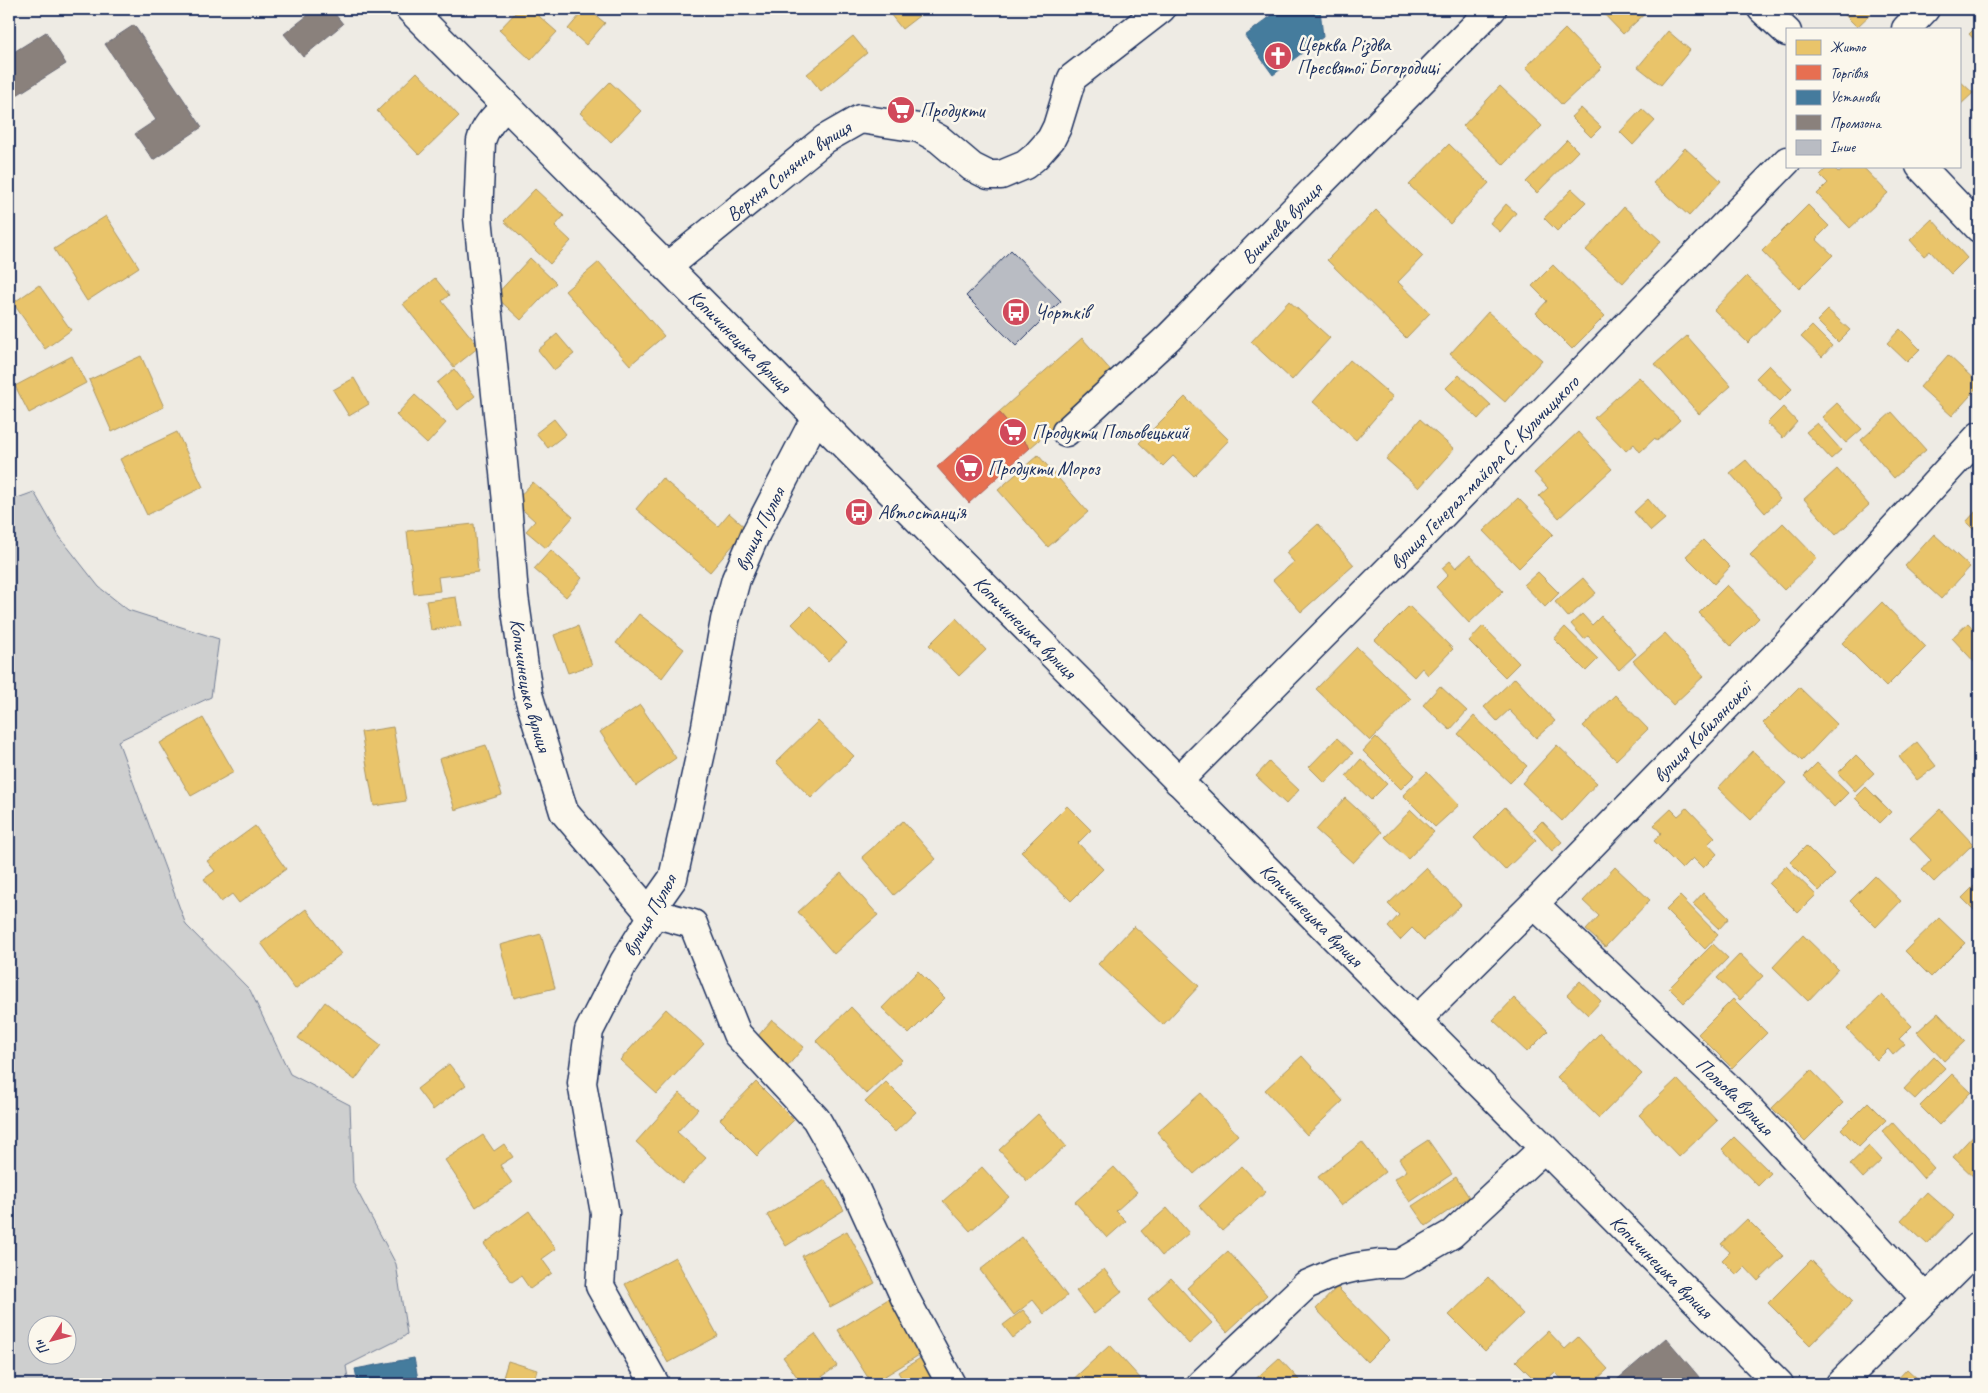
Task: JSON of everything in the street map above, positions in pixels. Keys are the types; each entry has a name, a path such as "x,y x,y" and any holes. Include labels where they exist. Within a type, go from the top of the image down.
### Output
{"street":[{"name":"Верхня Сонячна вулиця","path":"667,267 825,139 860,119 919,128 939,139 972,167 988,175 1007,173 1025,166 1051,139 1057,127 1072,78 1161,9"},
{"name":"Вишнева вулиця","path":"1066,432 1169,336 1492,9"},
{"path":"1762,9 1786,31"},
{"path":"1907,28 1926,9"},
{"name":"Копичинецька вулиця","path":"419,12 506,106 1779,1384"},
{"name":"Копичинецька вулиця","path":"506,106 488,124 481,141 478,217 507,502 514,596 528,694 564,812 648,912"},
{"name":"вулиця Генерал-майора С. Кульчицького","path":"1178,781 1422,535 1786,162"},
{"path":"1922,168 1979,228"},
{"name":"вулиця Пулюя","path":"655,1384 600,1286 605,1213 582,1083 589,1031 624,962 651,919 648,912 673,878 702,743 725,620 736,579 756,533 816,417"},
{"name":"вулиця Кобилянської","path":"1417,1020 1534,904 1789,642 1979,436"},
{"name":"Польова вулиця","path":"1534,904 1739,1098 1925,1298"},
{"path":"648,912 693,924 737,1034 816,1119 853,1184 906,1300 951,1384"},
{"path":"1201,1384 1306,1285 1336,1272 1357,1267 1400,1264 1452,1234 1544,1148"},
{"path":"1840,1384 1979,1246"}],"shaded area":[{"path":"34,492 59,536 99,587 128,610 219,639 211,697 118,741 186,925 250,990 290,1074 350,1105 353,1183 396,1264 407,1334 346,1366 349,1384 9,1384 9,501"}],"building: Житло":[{"path":"519,9 531,9 557,32 531,60 499,30"},
{"path":"585,9 588,9 605,23 586,45 568,29"},
{"path":"886,9 928,9 902,29"},
{"path":"1599,9 1650,9 1623,34"},
{"path":"1839,9 1876,9 1857,27"},
{"path":"1979,24 1979,45 1969,34"},
{"path":"1565,29 1602,67 1562,105 1526,67"},
{"path":"1668,31 1690,50 1661,85 1638,67"},
{"path":"853,36 867,53 821,91 807,74"},
{"path":"417,72 459,116 419,155 377,111"},
{"path":"1960,81 1973,93 1960,105"},
{"path":"610,82 641,111 611,142 580,113"},
{"path":"1500,86 1542,126 1504,165 1463,126"},
{"path":"1581,108 1601,127 1591,137 1571,117"},
{"path":"1642,109 1655,121 1633,145 1620,132"},
{"path":"1567,140 1578,151 1537,193 1526,182"},
{"path":"1449,144 1489,183 1450,224 1409,185"},
{"path":"1685,148 1721,181 1689,216 1653,183"},
{"path":"1827,168 1834,168 1839,173 1845,168 1864,168 1888,193 1850,228 1817,194 1828,183 1820,175"},
{"path":"535,189 564,216 555,226 571,241 550,264 504,221"},
{"path":"1572,189 1586,202 1557,231 1544,218"},
{"path":"1506,204 1516,213 1500,232 1490,223"},
{"path":"1808,205 1829,226 1816,239 1833,255 1799,289 1762,251"},
{"path":"1624,207 1661,241 1623,283 1586,250"},
{"path":"1376,210 1423,256 1398,282 1430,313 1406,338 1327,260"},
{"path":"106,216 139,267 87,301 54,249"},
{"path":"1932,219 1967,258 1951,274 1930,251 1924,256 1910,240"},
{"path":"530,258 556,283 521,320 495,296"},
{"path":"599,262 664,336 630,365 565,291"},
{"path":"1553,265 1605,316 1572,349 1536,313 1547,301 1532,286"},
{"path":"1747,276 1781,309 1748,343 1714,310"},
{"path":"435,278 449,295 442,301 479,347 454,367 403,304"},
{"path":"39,285 71,330 45,349 13,303"},
{"path":"1289,301 1330,338 1292,380 1251,342"},
{"path":"1828,310 1850,330 1838,342 1817,321"},
{"path":"1488,312 1542,360 1505,402 1450,354"},
{"path":"1812,326 1832,346 1822,357 1801,337"},
{"path":"1900,329 1920,349 1907,362 1887,343"},
{"path":"557,334 574,354 554,370 538,350"},
{"path":"1687,336 1731,386 1699,414 1655,364"},
{"path":"1082,338 1114,374 1030,448 999,412"},
{"path":"1948,355 1979,384 1952,416 1920,387"},
{"path":"72,356 86,383 29,413 15,386"},
{"path":"141,356 164,407 112,432 89,380"},
{"path":"1350,360 1393,397 1356,440 1313,402"},
{"path":"1769,365 1792,389 1780,401 1756,378"},
{"path":"454,369 475,396 458,410 437,383"},
{"path":"1459,375 1491,405 1478,419 1446,388"},
{"path":"1639,377 1680,420 1657,441 1655,438 1640,452 1634,444 1626,451 1594,418"},
{"path":"354,378 369,404 349,416 333,390"},
{"path":"415,395 446,423 427,444 396,415"},
{"path":"1185,397 1229,440 1194,476 1173,456 1163,466 1139,443"},
{"path":"1837,403 1862,429 1846,443 1822,417"},
{"path":"1783,407 1797,422 1783,438 1767,423"},
{"path":"1892,412 1926,450 1894,478 1861,440"},
{"path":"554,419 566,434 548,448 536,433"},
{"path":"1420,419 1454,449 1419,488 1386,459"},
{"path":"1817,423 1841,450 1831,459 1806,432"},
{"path":"177,432 203,487 147,515 120,459"},
{"path":"1578,432 1612,469 1559,518 1539,496 1548,488 1534,473"},
{"path":"1038,455 1088,512 1048,547 998,490"},
{"path":"1746,460 1780,499 1765,513 1730,473"},
{"path":"1837,469 1869,505 1836,535 1804,499"},
{"path":"662,478 718,526 729,513 747,529 710,572 636,509"},
{"path":"533,482 573,517 546,548 526,531 535,521 514,502"},
{"path":"1518,498 1553,534 1519,568 1483,531"},
{"path":"1648,499 1665,519 1651,531 1634,512"},
{"path":"1979,508 1979,535 1966,522"},
{"path":"1783,523 1817,558 1784,590 1750,555"},
{"path":"474,524 478,572 438,577 440,591 414,594 407,531"},
{"path":"1318,524 1354,565 1301,612 1273,580 1294,562 1286,553"},
{"path":"1934,534 1970,567 1941,599 1905,566"},
{"path":"1703,540 1730,567 1714,584 1686,556"},
{"path":"551,550 582,578 566,597 534,569"},
{"path":"1470,555 1503,591 1469,623 1436,587 1448,575 1442,568 1450,561 1456,568"},
{"path":"1538,572 1559,593 1545,607 1524,585"},
{"path":"1583,578 1596,593 1568,617 1555,602"},
{"path":"1727,585 1759,618 1731,646 1699,613"},
{"path":"456,597 461,626 431,630 426,601"},
{"path":"1882,602 1926,647 1886,687 1842,643"},
{"path":"810,606 847,643 828,661 792,624"},
{"path":"1409,606 1453,649 1428,675 1422,668 1414,677 1375,640"},
{"path":"639,614 684,649 662,678 616,643"},
{"path":"1582,614 1592,625 1601,616 1636,654 1619,670 1588,636 1584,639 1571,624"},
{"path":"956,618 986,650 959,676 929,645"},
{"path":"1968,623 1979,635 1979,667 1952,638"},
{"path":"578,626 592,665 568,673 554,635"},
{"path":"1483,626 1519,663 1505,677 1469,641"},
{"path":"1565,627 1598,659 1586,671 1554,639"},
{"path":"1665,633 1704,676 1673,705 1633,661"},
{"path":"1357,647 1411,699 1370,741 1316,689"},
{"path":"1515,678 1555,721 1536,738 1509,710 1497,721 1484,707"},
{"path":"1440,686 1467,711 1450,730 1423,705"},
{"path":"1799,687 1837,724 1802,761 1763,723"},
{"path":"1615,695 1648,729 1616,760 1583,726"},
{"path":"640,705 676,758 636,786 600,732"},
{"path":"1474,716 1527,766 1510,783 1458,734"},
{"path":"203,718 234,772 191,796 160,743"},
{"path":"818,721 854,756 811,798 776,762"},
{"path":"393,727 406,801 374,806 361,732"},
{"path":"1376,737 1415,775 1401,789 1363,751"},
{"path":"1337,738 1353,753 1325,783 1309,767"},
{"path":"1917,742 1936,766 1917,780 1899,757"},
{"path":"486,745 502,795 455,810 439,759"},
{"path":"1557,745 1597,783 1562,821 1522,783"},
{"path":"1753,751 1786,783 1751,820 1718,788"},
{"path":"1856,755 1874,773 1855,791 1838,773"},
{"path":"1361,759 1387,784 1371,800 1346,776"},
{"path":"1269,762 1299,790 1286,804 1256,776"},
{"path":"1817,763 1848,793 1834,807 1804,776"},
{"path":"1427,772 1459,805 1435,827 1403,795"},
{"path":"1866,787 1891,812 1880,823 1855,798"},
{"path":"1345,798 1382,832 1353,863 1316,830"},
{"path":"1067,806 1091,830 1078,843 1103,869 1071,901 1021,852"},
{"path":"1505,807 1536,840 1505,870 1474,838"},
{"path":"1687,808 1715,837 1708,844 1717,854 1703,868 1693,858 1682,869 1654,841 1661,833 1654,825 1671,809 1678,816"},
{"path":"1940,809 1973,844 1934,882 1922,870 1931,860 1910,838"},
{"path":"1411,810 1434,832 1408,859 1385,837"},
{"path":"903,821 936,859 894,895 862,857"},
{"path":"1542,821 1562,842 1552,851 1533,830"},
{"path":"255,826 286,869 239,903 232,894 221,902 204,879 215,871 207,861"},
{"path":"1806,846 1835,875 1819,891 1790,862"},
{"path":"1786,866 1816,895 1798,913 1769,884"},
{"path":"1615,867 1650,900 1605,947 1586,930 1599,916 1583,901"},
{"path":"1426,868 1461,905 1424,940 1412,928 1400,940 1388,927 1399,915 1388,904"},
{"path":"841,873 878,915 834,954 798,912"},
{"path":"1875,876 1901,901 1876,927 1850,901"},
{"path":"1979,881 1979,915 1962,898"},
{"path":"1703,893 1729,918 1719,929 1693,904"},
{"path":"1680,896 1718,935 1705,949 1666,910"},
{"path":"306,909 341,954 295,989 261,943"},
{"path":"1939,918 1965,943 1931,977 1905,951"},
{"path":"1134,926 1199,986 1163,1025 1098,964"},
{"path":"541,934 555,988 514,998 500,945"},
{"path":"1803,935 1838,969 1808,1001 1773,967"},
{"path":"1713,944 1728,958 1684,1003 1669,988"},
{"path":"1740,954 1763,976 1740,1000 1717,978"},
{"path":"918,971 945,998 909,1034 882,1008"},
{"path":"1580,981 1601,1001 1588,1015 1567,995"},
{"path":"1882,995 1912,1026 1899,1039 1905,1044 1893,1055 1888,1049 1877,1060 1847,1029"},
{"path":"1514,998 1548,1031 1527,1052 1493,1020"},
{"path":"1733,999 1767,1033 1732,1068 1698,1034"},
{"path":"325,1002 381,1045 355,1080 298,1038"},
{"path":"851,1007 902,1060 866,1094 816,1041"},
{"path":"666,1009 704,1044 657,1094 620,1060"},
{"path":"1938,1013 1965,1041 1944,1061 1917,1032"},
{"path":"772,1020 804,1047 781,1074 749,1046"},
{"path":"1600,1033 1642,1074 1599,1118 1557,1077"},
{"path":"1302,1056 1343,1101 1307,1135 1265,1090"},
{"path":"1934,1057 1945,1068 1915,1099 1904,1089"},
{"path":"449,1064 466,1085 433,1110 417,1089"},
{"path":"1811,1070 1843,1103 1805,1141 1772,1108"},
{"path":"1952,1074 1971,1092 1939,1125 1920,1106"},
{"path":"1677,1079 1717,1121 1679,1157 1639,1115"},
{"path":"756,1082 794,1120 757,1156 720,1119"},
{"path":"886,1082 916,1112 895,1132 865,1102"},
{"path":"680,1093 698,1109 677,1132 706,1158 682,1184 636,1142"},
{"path":"1201,1093 1238,1135 1194,1174 1157,1132"},
{"path":"1868,1102 1886,1120 1859,1147 1841,1129"},
{"path":"1038,1114 1066,1146 1027,1181 999,1150"},
{"path":"1892,1122 1934,1168 1923,1178 1882,1131"},
{"path":"1979,1129 1979,1182 1953,1157"},
{"path":"483,1135 494,1151 504,1144 513,1157 500,1165 512,1183 476,1207 445,1160"},
{"path":"1734,1137 1771,1173 1758,1186 1722,1149"},
{"path":"1428,1140 1452,1174 1410,1202 1394,1179 1407,1171 1399,1159"},
{"path":"1362,1142 1385,1172 1341,1206 1318,1177"},
{"path":"1869,1146 1882,1160 1863,1178 1850,1164"},
{"path":"1242,1166 1266,1192 1222,1231 1199,1206"},
{"path":"982,1167 1009,1197 970,1231 943,1201"},
{"path":"1114,1167 1137,1192 1116,1211 1126,1221 1107,1238 1075,1202"},
{"path":"1456,1177 1469,1197 1426,1226 1412,1206"},
{"path":"825,1180 844,1210 786,1246 767,1215"},
{"path":"1927,1192 1954,1216 1927,1244 1901,1220"},
{"path":"1167,1208 1189,1233 1162,1256 1141,1231"},
{"path":"529,1211 556,1249 542,1259 552,1273 530,1289 521,1276 512,1282 484,1244"},
{"path":"1747,1219 1784,1256 1758,1281 1745,1267 1737,1275 1722,1260 1730,1252 1721,1244"},
{"path":"847,1231 875,1283 830,1307 802,1256"},
{"path":"1022,1237 1067,1296 1044,1314 1033,1300 1014,1315 980,1270"},
{"path":"1228,1251 1267,1295 1227,1332 1187,1288"},
{"path":"675,1257 718,1336 668,1363 625,1284"},
{"path":"1811,1260 1853,1301 1810,1345 1768,1303"},
{"path":"1104,1269 1122,1292 1094,1314 1076,1291"},
{"path":"1488,1277 1523,1314 1485,1351 1449,1315"},
{"path":"1171,1278 1212,1323 1189,1344 1148,1299"},
{"path":"1337,1287 1389,1340 1367,1362 1316,1309"},
{"path":"890,1298 924,1352 872,1384 838,1330"},
{"path":"1023,1310 1033,1322 1013,1338 1003,1325"},
{"path":"1548,1331 1565,1349 1578,1337 1608,1369 1592,1384 1566,1384 1555,1372 1542,1384 1539,1384 1516,1361"},
{"path":"815,1334 837,1366 812,1384 802,1384 783,1357"},
{"path":"1110,1345 1141,1379 1135,1384 1068,1384"},
{"path":"922,1357 937,1384 905,1384 898,1372"},
{"path":"1279,1358 1303,1384 1250,1384"},
{"path":"508,1361 537,1370 533,1384 501,1384"},
{"path":"1907,1369 1920,1381 1917,1384 1893,1384"}],"building: Торгівля":[{"path":"999,412 1030,448 969,503 937,467"}],"building: Установи":[{"name":"Церква Різдва Пресвятої Богородиці","path":"1280,9 1320,9 1323,37 1273,75 1245,36"},
{"path":"414,1358 419,1384 358,1384 355,1369"}],"building: Промзона":[{"path":"316,9 331,9 343,24 303,57 284,34"},
{"path":"134,25 202,127 153,160 135,134 156,120 105,44"},
{"path":"46,32 66,64 9,100 9,55"},
{"path":"1666,1338 1705,1384 1612,1384"}],"building: Інше":[{"path":"1011,250 1061,301 1016,346 966,296"}],"place":[{"name":"Церква Різдва Пресвятої Богородиці","path":"1278,56"},
{"name":"Продукти","path":"901,110"},
{"name":"Чортків","path":"1016,312"},
{"name":"Продукти Польовецький","path":"1013,432"},
{"name":"Продукти Мороз","path":"969,468"},
{"name":"Автостанція","path":"859,512"}]}
